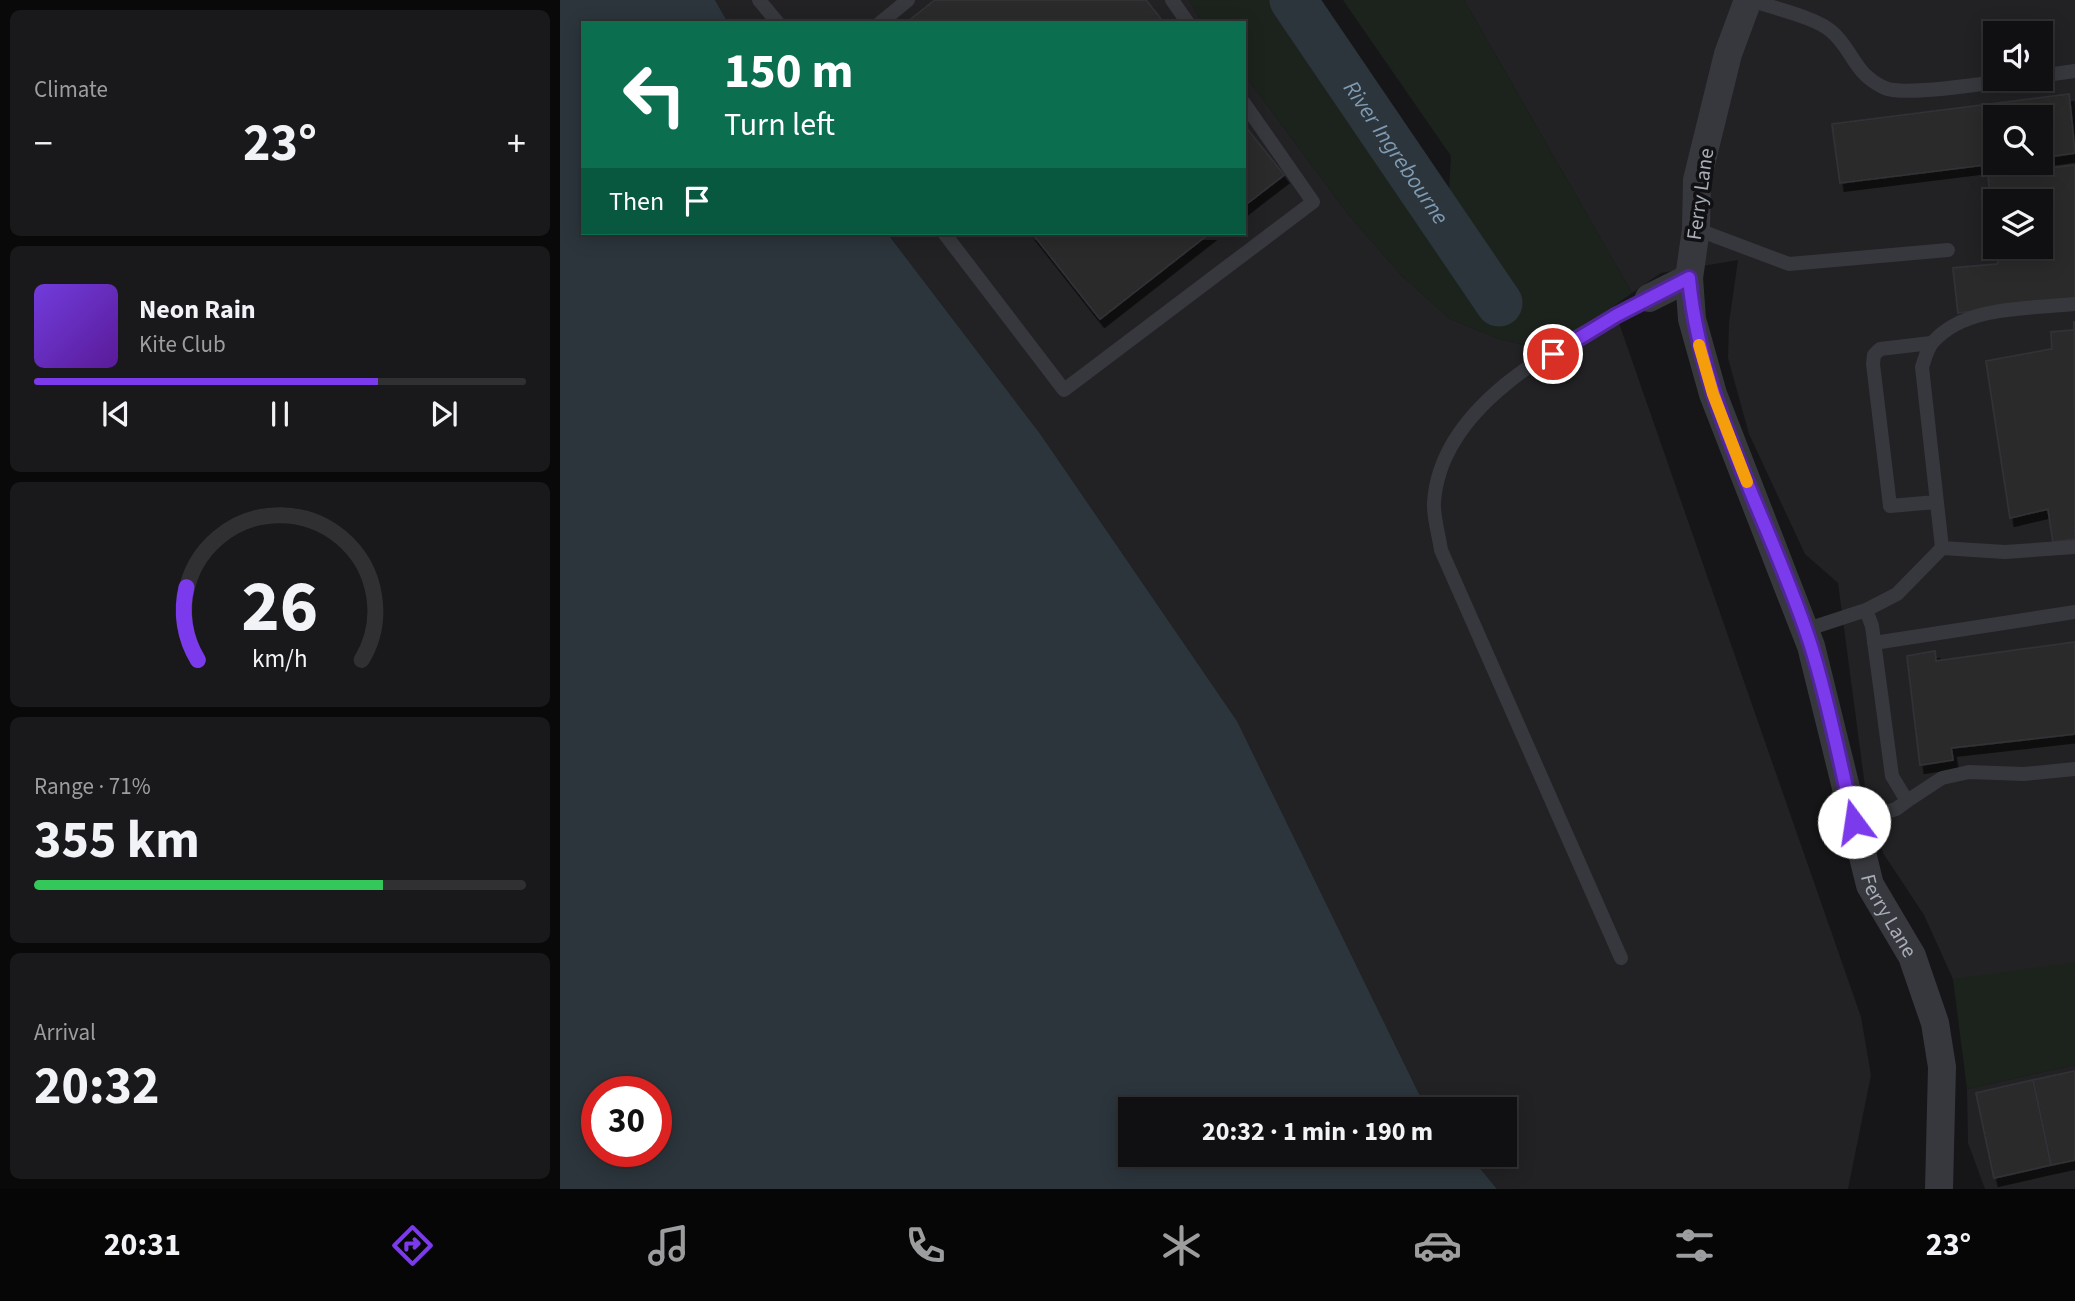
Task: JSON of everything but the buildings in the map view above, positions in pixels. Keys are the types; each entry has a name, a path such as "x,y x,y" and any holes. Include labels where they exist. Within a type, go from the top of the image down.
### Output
{"street":[{"name":"Ferry Lane","path":"1749,0 1728,54 1697,180 1696,229 1689,278 1692,319 1713,394 1805,630 1870,885 1912,956 1935,1023 1942,1067 1939,1189"},
{"path":"1649,298 1689,278"}],"lane":[{"path":"759,0 776,21"},
{"path":"882,21 908,0"},
{"path":"1172,0 1187,21"},
{"path":"1749,0 1829,29 1840,40 1857,69 1887,89 1936,89 1983,83"},
{"path":"2053,74 2075,71"},
{"path":"946,235 1064,390 1313,202 1246,106"},
{"path":"1696,229 1789,264 1948,250"},
{"path":"1621,958 1441,550 1434,503 1441,467 1457,435 1478,407 1510,380 1649,298"},
{"path":"1942,548 1922,367 1931,343 1950,328 1975,316 2075,304"},
{"path":"1931,343 1880,349 1874,355 1873,364 1890,506 1937,502"},
{"path":"1805,630 1866,610 1897,594 1942,548 2005,552 2075,547"},
{"path":"1866,610 1874,643 1892,776 1907,801"},
{"path":"1874,643 2075,612"},
{"path":"1854,822 1896,808 1942,778 1969,772 2024,774 2075,769"}],"shaded area":[{"path":"560,0 715,0 727,21 581,21 581,235 889,235 1041,435 1237,721 1421,1097 1118,1097 1118,1167 1479,1167 1497,1189 560,1189"},
{"path":"715,0 1189,0 1202,21 727,21"},
{"path":"1189,0 1278,0 1325,63 1467,280 1487,270 1448,207 1451,156 1343,0 1464,0 1632,293 1587,325 1554,344 1528,346 1497,338 1450,319 1401,275 1348,214 1246,77 1246,21 1202,21"},
{"path":"1464,0 2075,0 2075,967 1953,979 1924,915 1883,853 1866,794 1838,583 1805,554 1749,434 1728,358 1729,323 1738,260 1661,273 1632,293"},
{"path":"1246,77 1348,214 1401,275 1450,319 1497,338 1528,346 1554,344 1613,306 1861,1017 1871,1075 1848,1189 1497,1189 1479,1167 1517,1167 1517,1097 1421,1097 1237,721 1041,435 889,235 1246,235"},
{"path":"2075,962 2075,1065 1967,1089 1953,979"},
{"path":"2075,1065 2075,1189 1985,1189 1968,1143 1967,1089"}],"waterway":[{"name":"River Ingrebourne","path":"1293,0 1499,303"}],"slow traffic":[{"path":"1699,345 1713,394 1747,482"}],"route":[{"path":"1553,354 1617,315 1689,278 1692,319 1713,394 1811,646 1854,822"}]}
